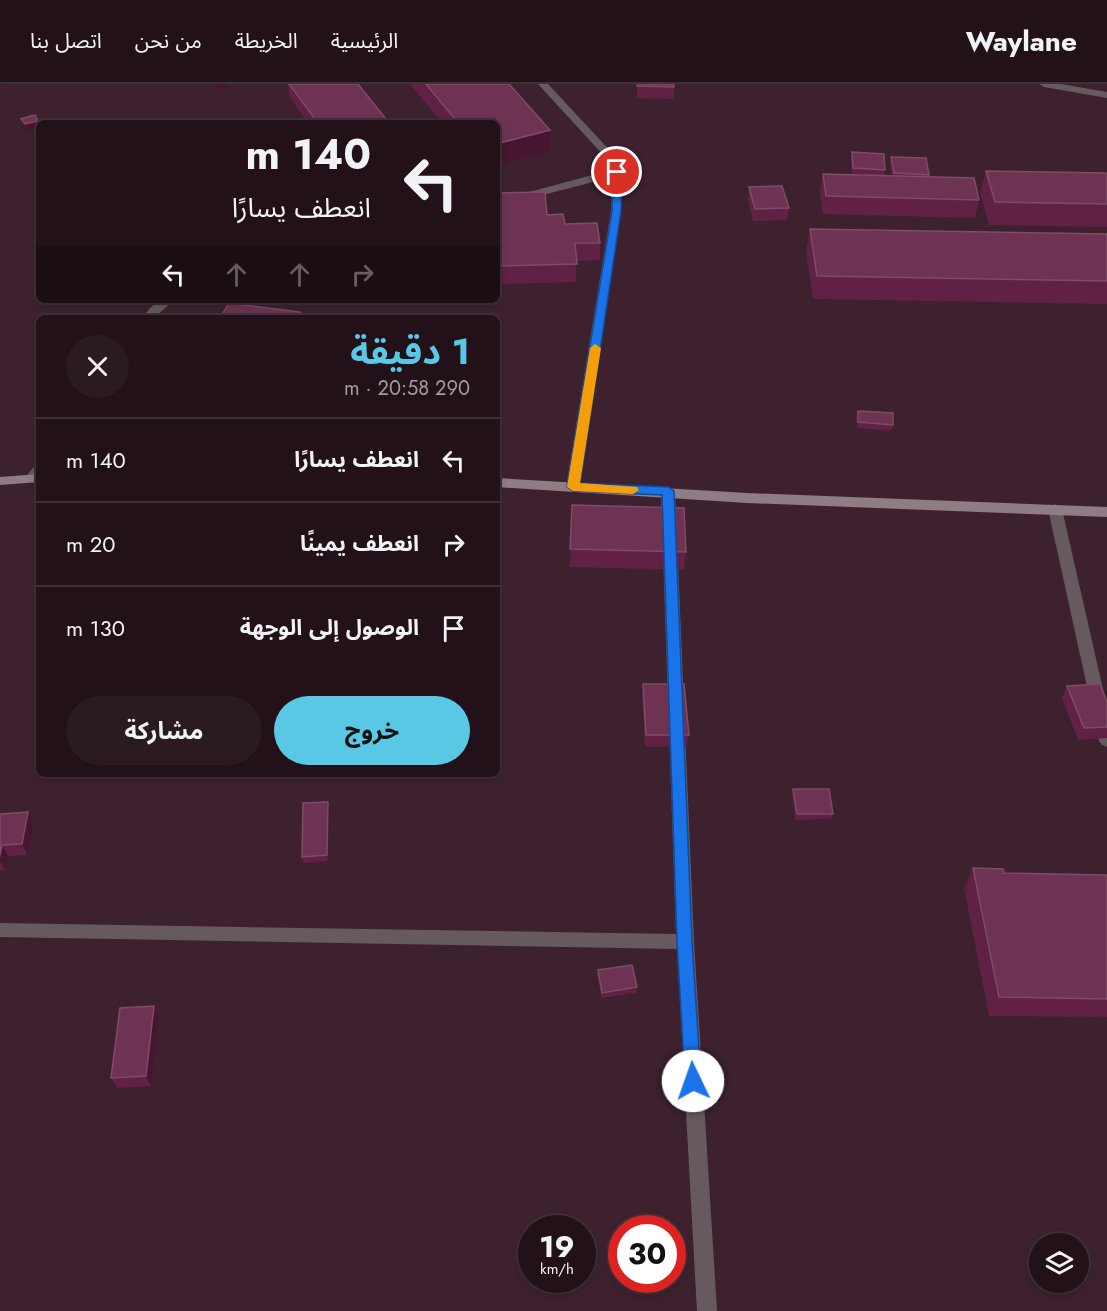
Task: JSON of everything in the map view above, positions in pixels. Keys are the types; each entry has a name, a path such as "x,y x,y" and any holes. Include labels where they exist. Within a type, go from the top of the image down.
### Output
{"main road":[{"path":"0,482 36,475"},
{"path":"500,482 668,491 747,498 1107,512"}],"street":[{"path":"543,84 610,156 617,172 616,211 573,487"},
{"path":"1044,84 1107,95"},
{"path":"500,203 617,172"},
{"path":"150,315 164,303"},
{"path":"668,491 685,942 707,1311"},
{"path":"1055,509 1107,741"},
{"path":"0,930 685,942"}],"shaded area":[{"path":"0,84 1107,84 1107,1311 0,1311"}],"building":[{"path":"289,84 358,84 387,120 316,120"},
{"path":"426,84 509,84 550,130 500,143 500,120 456,120"},
{"path":"637,84 674,84 674,87 637,86"},
{"path":"35,115 38,120 25,124 21,119"},
{"path":"852,152 884,154 885,170 853,168"},
{"path":"891,157 926,158 929,175 894,173"},
{"path":"986,171 1107,173 1107,204 995,202"},
{"path":"823,174 974,178 979,200 826,196"},
{"path":"782,186 789,208 755,209 749,187"},
{"path":"545,192 547,215 563,214 565,224 597,223 600,243 575,243 577,264 500,266 500,193"},
{"path":"810,229 1107,234 1107,281 817,276"},
{"path":"229,303 300,312 298,315 222,315"},
{"path":"858,411 893,413 893,425 858,422"},
{"path":"572,505 684,508 686,552 570,549"},
{"path":"643,684 684,684 689,735 646,735"},
{"path":"1100,684 1107,702 1107,727 1084,728 1067,686"},
{"path":"793,789 829,789 833,814 797,814"},
{"path":"328,802 327,855 302,857 303,803"},
{"path":"28,812 22,844 2,845 0,855 0,814"},
{"path":"973,868 1003,869 1004,873 1107,875 1107,999 999,997"},
{"path":"632,965 637,987 602,993 598,970"},
{"path":"154,1006 146,1076 111,1078 120,1008"}],"slow traffic":[{"path":"595,348 573,487 633,490"}],"route":[{"path":"617,172 616,211 573,487 668,491 685,942 693,1081"}]}
